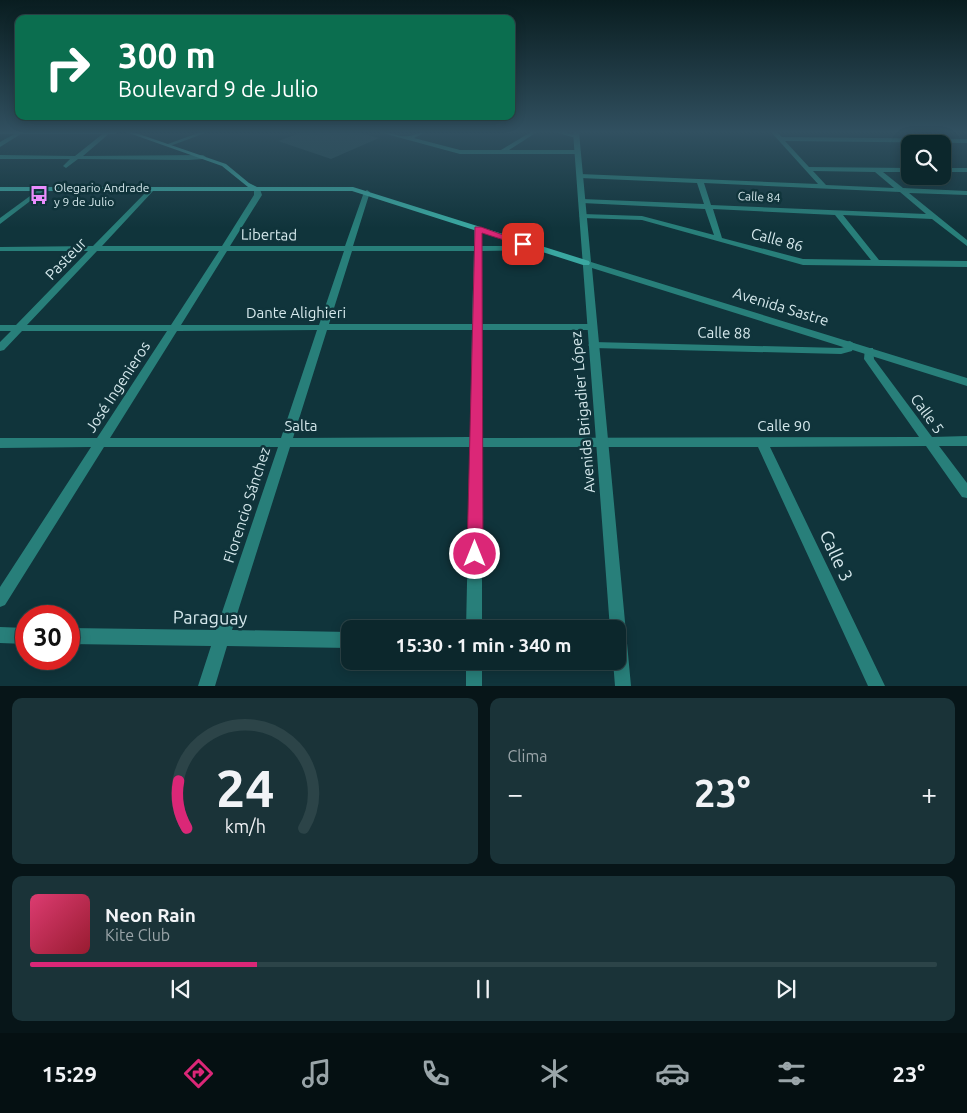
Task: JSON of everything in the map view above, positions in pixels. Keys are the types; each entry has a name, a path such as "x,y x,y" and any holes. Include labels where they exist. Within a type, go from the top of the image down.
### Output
{"main road":[{"path":"222,164 246,184 258,189"},
{"path":"0,189 342,188 367,192 586,263"}],"street":[{"name":"Avenida Brigadier López","path":"579,164 617,620"},
{"path":"804,164 823,186"},
{"path":"808,169 901,170"},
{"path":"877,170 967,244"},
{"path":"951,170 967,170"},
{"path":"580,176 967,193"},
{"path":"700,181 719,239"},
{"path":"0,222 43,189"},
{"name":"Pasteur","path":"0,348 152,189"},
{"name":"José Ingenieros","path":"0,600 225,248 258,194 258,189"},
{"name":"Florencio Sánchez","path":"206,686 367,192"},
{"name":"Calle 84","path":"582,201 934,217"},
{"path":"837,212 877,263"},
{"name":"Calle 86","path":"583,216 642,218 803,262 967,264"},
{"path":"474,620 478,229"},
{"name":"Libertad","path":"0,249 538,248"},
{"name":"Avenida Sastre","path":"586,263 967,382"},
{"name":"Dante Alighieri","path":"0,328 592,327"},
{"name":"Calle 88","path":"593,345 841,351 848,349 850,344"},
{"name":"Calle 5","path":"868,350 869,359 967,493"},
{"name":"Calle 90","path":"602,443 967,441"},
{"name":"Calle 3","path":"762,442 877,686"},
{"name":"Salta","path":"0,443 602,443"},
{"path":"0,635 15,636"},
{"name":"Paraguay","path":"80,636 341,640"},
{"path":"474,670 474,686"},
{"name":"Avenida Brigadier López","path":"622,670 624,686"}],"place":[{"name":"Olegario Andrade y 9 de Julio","path":"39,195"}],"route":[{"path":"475,554 478,229 523,244"}]}
